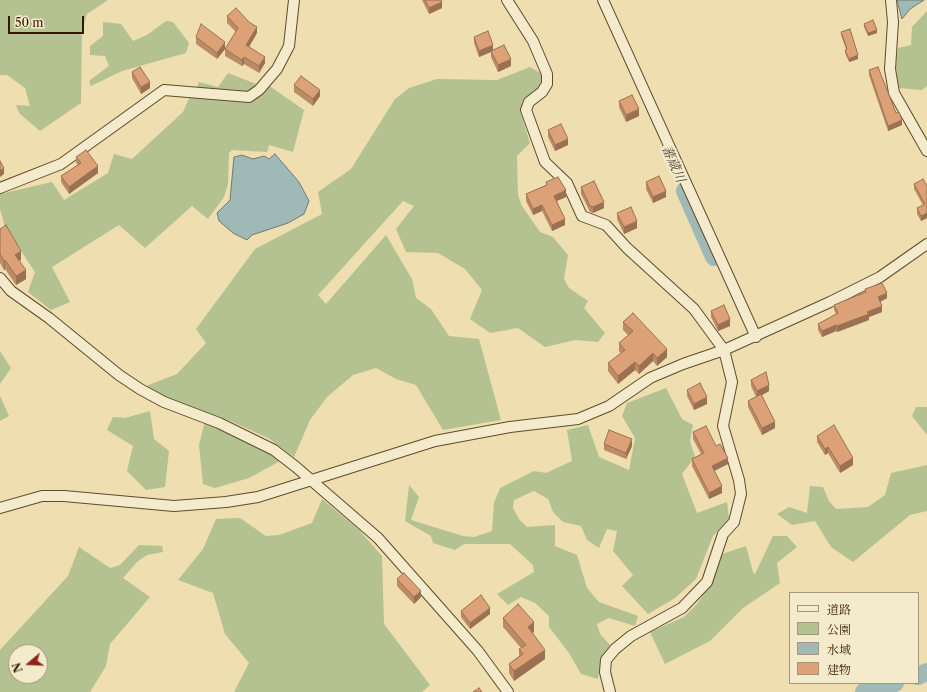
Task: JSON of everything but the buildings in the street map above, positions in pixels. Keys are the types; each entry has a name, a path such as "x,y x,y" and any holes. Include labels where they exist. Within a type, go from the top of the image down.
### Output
{"street":[{"path":"0,188 61,164 164,90 249,97 259,90 277,69 289,46 294,0"},
{"path":"507,0 534,41 547,74 547,84 542,92 529,102 526,110 545,162 567,183 582,216 606,225 627,248 694,309 724,350 732,382 723,426 739,480 741,494 734,522 723,534 707,582 682,608 631,636 615,649 606,660 605,672 610,692"},
{"path":"604,0 756,337"},
{"path":"890,0 893,22 890,69 894,93 927,151"},
{"path":"0,508 42,496 64,496 174,506 226,502 258,497 435,441 510,427 578,419 608,406 650,378 756,337 880,277 927,244"},
{"path":"0,278 11,291 48,318 119,375 140,389 164,402 219,423 274,450 378,538 478,650 508,692"}],"green space":[{"path":"0,0 108,0 87,14 82,31 81,103 40,131 19,113 16,105 30,106 25,88 7,75 0,75"},
{"path":"927,11 927,86 922,90 898,88 896,66 898,48 911,45 912,27"},
{"path":"166,21 173,22 189,43 186,53 122,71 91,86 89,81 109,66 105,56 90,55 90,46 103,36 103,22 121,24 133,41 147,35"},
{"path":"530,67 544,75 539,88 524,100 520,111 530,143 517,156 518,195 522,206 540,232 553,237 568,255 564,279 569,288 588,301 584,308 605,333 598,342 575,340 545,347 518,328 490,333 470,319 482,290 465,269 438,253 406,252 396,229 414,206 403,201 318,295 326,304 386,235 412,279 416,298 431,309 449,336 479,339 501,420 443,430 416,385 396,379 376,368 353,375 327,397 310,420 294,457 268,438 228,420 161,396 146,386 177,374 206,343 196,329 255,249 322,214 318,192 351,169 395,99 409,88 437,79 497,80"},
{"path":"228,73 256,84 248,95 196,90 199,82 218,87"},
{"path":"268,85 304,110 293,152 269,145 267,152 232,150 229,153 228,184 224,197 208,219 192,206 145,248 119,225 52,267 70,302 51,310 28,292 35,272 5,227 0,209 0,194 52,182 64,200 108,173 114,154 132,159 183,112 191,94 250,100"},
{"path":"0,351 11,368 0,384"},
{"path":"666,388 682,419 693,425 690,441 695,457 682,474 697,513 727,502 729,519 713,536 696,579 675,598 648,614 622,586 633,575 613,551 617,531 607,529 599,548 587,540 581,526 563,522 553,512 548,499 534,491 514,500 513,508 519,519 527,527 555,525 555,546 577,555 587,588 599,602 638,616 635,626 609,618 597,624 600,634 611,646 601,660 598,679 581,674 569,653 549,627 549,616 535,603 521,597 508,605 497,594 534,572 533,565 510,544 464,544 455,550 433,543 431,536 405,521 409,485 419,497 411,520 463,536 474,537 492,531 494,503 500,488 534,471 546,473 572,461 567,430 588,425 599,457 629,470 635,438 622,416 627,403"},
{"path":"0,396 9,416 0,421"},
{"path":"916,407 927,407 927,435 912,416"},
{"path":"150,411 154,439 169,451 165,487 146,490 127,471 133,446 107,430 113,417 125,418"},
{"path":"205,421 259,446 280,461 249,478 215,488 203,484 199,445"},
{"path":"927,465 927,511 910,515 853,562 831,547 815,521 792,525 777,514 789,507 807,513 810,486 823,487 829,501 836,509 868,507 885,495 891,473"},
{"path":"322,499 359,530 382,556 384,624 430,685 422,692 234,692 249,663 225,634 213,593 178,580 203,549 216,519 240,518 266,536 279,535 312,523"},
{"path":"773,536 787,536 797,547 777,563 780,583 743,608 710,641 665,664 650,632 684,617 697,604 710,585 722,554 746,546 753,572 755,574"},
{"path":"139,545 162,546 163,552 147,555 137,562 123,578 150,597 110,644 106,666 90,692 0,692 0,650 68,576 79,547 110,568 120,565"}],"water":[{"path":"897,0 924,0 910,9 902,19"},
{"path":"275,154 299,182 309,201 304,214 288,223 252,235 247,240 233,233 219,221 217,213 230,200 234,157 242,155 253,159 264,156 269,159"}],"waterway":[{"name":"蕃蔵川","path":"685,191 714,257"},
{"path":"919,676 927,672"},
{"path":"864,692 892,684"}]}
